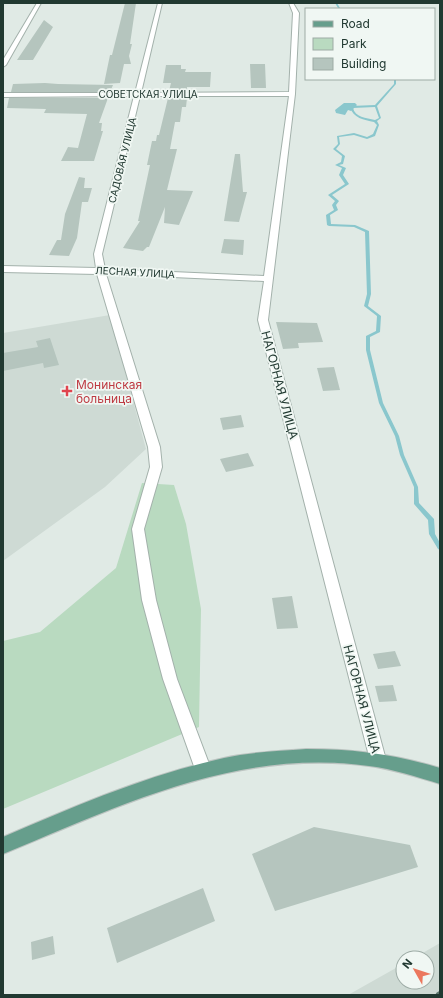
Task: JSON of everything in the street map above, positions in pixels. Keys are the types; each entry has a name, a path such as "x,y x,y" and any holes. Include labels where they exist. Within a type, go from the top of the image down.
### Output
{"main road":[{"path":"3,846 112,799 160,781 203,769 249,760 294,756 333,756 378,760 440,776"}],"street":[{"path":"3,65 39,3"},
{"name":"САДОВАЯ УЛИЦА","path":"160,3 139,94 98,254 101,271 154,447 156,467 138,529 148,600 170,679 203,769"},
{"name":"НАГОРНАЯ УЛИЦА","path":"291,3 296,13 292,94 263,320 378,760"},
{"name":"СОВЕТСКАЯ УЛИЦА","path":"3,95 292,94"},
{"name":"ЛЕСНАЯ УЛИЦА","path":"3,269 101,271 268,279"}],"shaded area":[{"name":"Монинская больница","path":"110,315 146,449 105,487 3,561 3,333"},
{"path":"440,943 440,995 348,995 395,969 395,990 435,990 435,950 428,950"}],"green space":[{"path":"142,483 174,485 186,524 201,609 199,727 3,809 3,641 40,632 116,568"}],"water":[{"path":"344,103 355,103 357,105 351,111 348,110 345,115 336,113 335,110"}],"building":[{"path":"125,3 136,3 130,44 132,44 129,56 131,64 124,64 120,83 104,84 110,55 112,55"},
{"path":"44,20 53,27 33,60 17,60"},
{"path":"250,64 265,64 266,88 251,88"},
{"path":"166,65 181,65 181,69 186,69 185,72 211,72 210,87 187,87 187,91 169,91 171,83 163,83"},
{"path":"45,83 113,85 110,92 11,92 13,84"},
{"path":"9,98 108,98 99,123 102,123 101,131 103,131 94,161 61,161 68,147 78,148 87,114 44,113 46,109 7,108"},
{"path":"168,98 187,98 186,107 182,107 180,122 175,122 170,149 177,149 167,190 193,191 179,225 164,223 165,207 149,247 143,251 123,248 140,221 138,221 150,165 147,165 152,141 156,141 157,135 159,135"},
{"path":"235,154 240,154 243,192 247,192 239,222 224,221"},
{"path":"79,177 85,178 84,188 92,188 88,202 82,202 77,238 69,256 49,255 57,240 61,240 65,214"},
{"path":"224,239 244,240 243,255 221,253"},
{"path":"276,322 317,323 323,342 298,343 299,348 283,349"},
{"path":"50,338 59,365 44,368 43,363 3,371 3,353 38,347 36,341"},
{"path":"334,367 340,390 323,391 317,368"},
{"path":"241,415 244,427 223,430 220,418"},
{"path":"248,453 254,466 226,472 220,459"},
{"path":"292,596 298,628 277,629 272,598"},
{"path":"395,651 401,666 378,669 373,654"},
{"path":"393,685 397,701 379,702 375,686"},
{"path":"314,827 410,845 418,867 275,911 252,854"},
{"path":"203,888 215,921 117,963 107,928"},
{"path":"53,936 55,954 32,960 31,942"}],"waterway":[{"path":"336,3 339,8"},
{"path":"376,106 395,84 395,80"},
{"path":"375,121 357,116 354,114 351,107 376,106"},
{"path":"375,121 380,118 376,106"},
{"path":"375,121 378,125 374,135 367,138 354,134 338,136 339,144 334,149 344,156 342,163 336,165 344,168 341,175 347,184 330,195 337,201 334,205 336,210 328,215 329,225 355,226 367,231 369,294 366,306 379,316 378,332 368,336 368,350 381,403 397,436 402,455 416,487 417,504 431,519 432,534 440,548"}],"place":[{"name":"Монинская больница","path":"67,391"}]}
